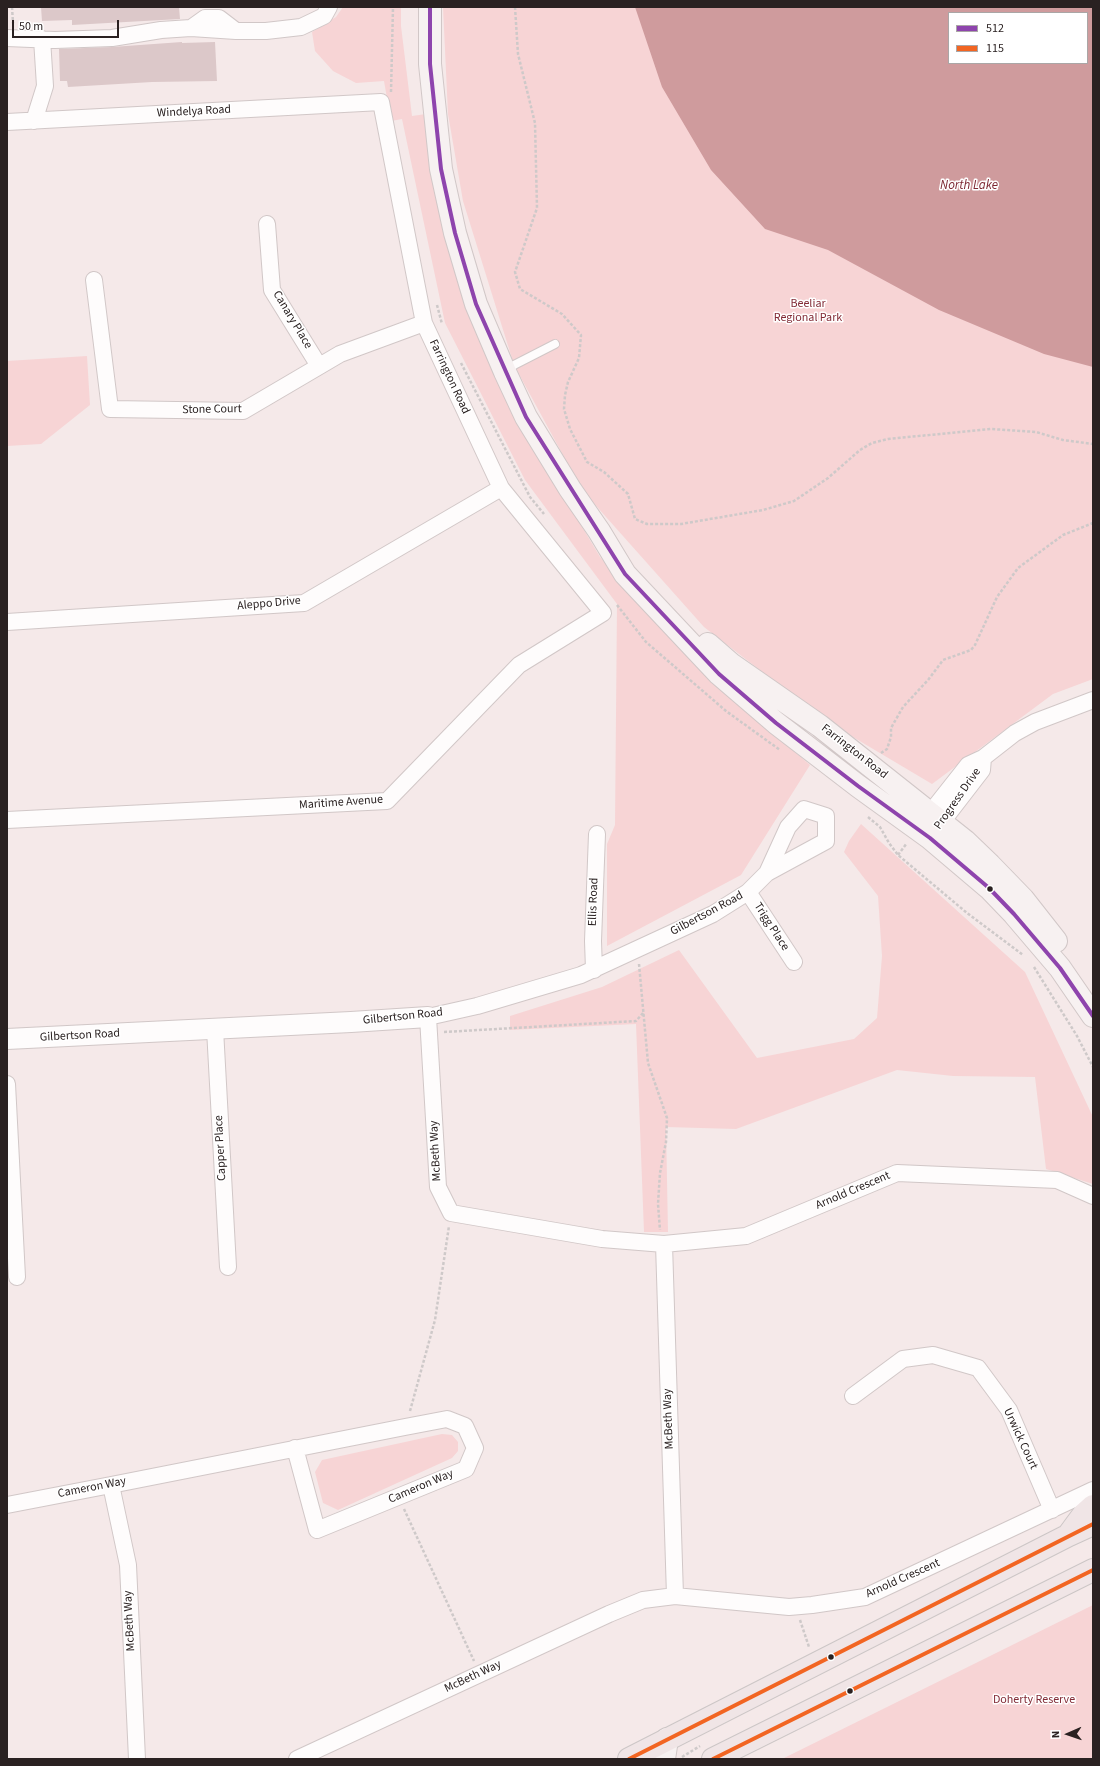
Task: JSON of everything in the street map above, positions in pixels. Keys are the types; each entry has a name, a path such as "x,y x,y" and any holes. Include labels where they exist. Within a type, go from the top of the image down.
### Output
{"main road":[{"name":"Farrington Road","path":"430,7 430,64 441,170 455,234 476,304 504,372 526,417 625,574 719,674 776,723 990,865 1023,899 1093,990"},
{"name":"Farrington Road","path":"599,531 690,628 730,664 820,726 871,765 1014,914 1060,968 1093,1016"},
{"path":"1069,1535 1083,1515 1093,1506"},
{"path":"628,1759 665,1749 1069,1535 1093,1524"},
{"path":"713,1759 733,1753 1093,1570"}],"street":[{"path":"7,38 112,38 160,30 191,28 266,31 301,27 324,16 329,7"},
{"path":"34,121 45,86 42,39"},
{"name":"Windelya Road","path":"7,122 387,99"},
{"name":"Farrington Road","path":"387,99 424,323 501,488 603,613"},
{"name":"Canary Place","path":"267,224 272,290 320,366"},
{"name":"Stone Court","path":"94,280 110,409 243,411 340,354 424,323"},
{"name":"Aleppo Drive","path":"7,622 304,603 501,488"},
{"name":"Maritime Avenue","path":"7,820 387,801 519,665 603,613"},
{"name":"Progress Drive","path":"930,826 968,765 983,758 1015,733 1093,700"},
{"name":"Ellis Road","path":"594,970 592,941 597,834"},
{"name":"Gilbertson Road","path":"7,1040 428,1017 477,1006 594,970 713,914 748,892 767,873"},
{"name":"Trigg Place","path":"748,892 794,962"},
{"name":"McBeth Way","path":"428,1017 438,1187 450,1213"},
{"name":"Capper Place","path":"215,1029 228,1268"},
{"path":"7,1084 17,1277"},
{"name":"Arnold Crescent","path":"664,1244 746,1236 897,1173 1057,1180 1093,1196"},
{"path":"450,1213 602,1239 664,1244"},
{"name":"McBeth Way","path":"297,1759 609,1614 643,1600 675,1596 664,1244"},
{"name":"Urwick Court","path":"853,1396 903,1359 933,1355 978,1368 1009,1410 1052,1510"},
{"name":"Cameron Way","path":"7,1505 295,1448 447,1419 465,1426 475,1448 466,1469 317,1530 295,1448"},
{"name":"McBeth Way","path":"111,1485 128,1565 137,1759"},
{"name":"Arnold Crescent","path":"675,1596 789,1607 865,1597 1093,1490"}],"lane":[{"path":"504,372 514,365 556,344"}],"path":[{"path":"12,7 13,23 17,24"},
{"path":"387,99 393,7"},
{"path":"515,7 518,54 535,123 537,208 515,272 520,289 562,314 581,335 579,358 568,382 564,409 570,429 588,462 604,472 628,494 635,519 647,524 681,524 763,510 794,501 828,478 860,450 872,443 888,439 990,429 1036,432 1063,440 1093,444"},
{"path":"436,299 444,330"},
{"path":"458,357 530,496 544,515"},
{"path":"871,765 887,749 891,737 891,728 903,707 928,680 943,660 971,650 978,639 997,597 1018,568 1063,535 1093,523"},
{"path":"612,600 646,642 726,710 784,753"},
{"path":"864,814 880,827 898,855 923,877 967,913 1028,958"},
{"path":"635,950 639,961 648,1063 667,1118 658,1204 660,1228 664,1244"},
{"path":"1032,964 1078,1036 1093,1067"},
{"path":"428,1017 440,1033 636,1021 644,1013"},
{"path":"405,1427 435,1320 450,1213"},
{"path":"398,1497 480,1674"}],"green space":[{"path":"343,7 401,7 401,26 412,116 426,114 504,395 600,557 699,669 810,765 741,875 607,946 607,844 615,825 617,604 525,480 445,323 402,119 391,121 384,81 356,83 333,71 315,51 312,32 336,17"},
{"name":"Beeliar Regional Park","path":"443,7 1093,7 1093,679 1053,694 932,784 826,721 704,627 582,490 514,365 463,201 448,114"},
{"path":"87,356 90,405 41,444 7,446 7,361"},
{"path":"861,824 1025,972 1093,1117 1093,1184 1046,1169 1035,1077 953,1076 897,1070 736,1129 666,1127 668,1232 644,1232 636,1024 510,1030 510,1016 602,987 679,950 757,1058 854,1039 877,1018 882,956 878,896 844,852 849,841"},
{"path":"442,1434 452,1435 458,1442 458,1451 452,1458 338,1510 323,1503 315,1472 322,1460"},
{"name":"Doherty Reserve","path":"1093,1605 1093,1759 782,1759"}],"water":[{"name":"North Lake","path":"635,7 1093,7 1093,367 1044,354 939,310 828,250 765,229 711,170 662,87"}],"building":[{"path":"41,7 179,7 180,19 72,25 72,20 42,21"},
{"path":"182,42 215,42 217,81 152,82 68,87 67,81 60,81 59,49"}],"transit line":[{"name":"512","path":"430,7 430,64 441,169 455,233 476,304 526,417 625,574 719,674 776,723 858,786 930,838 989,888 1014,914 1060,968 1093,1016"},
{"name":"115","path":"629,1759 1093,1524"},
{"name":"115","path":"713,1759 1093,1570"}]}
